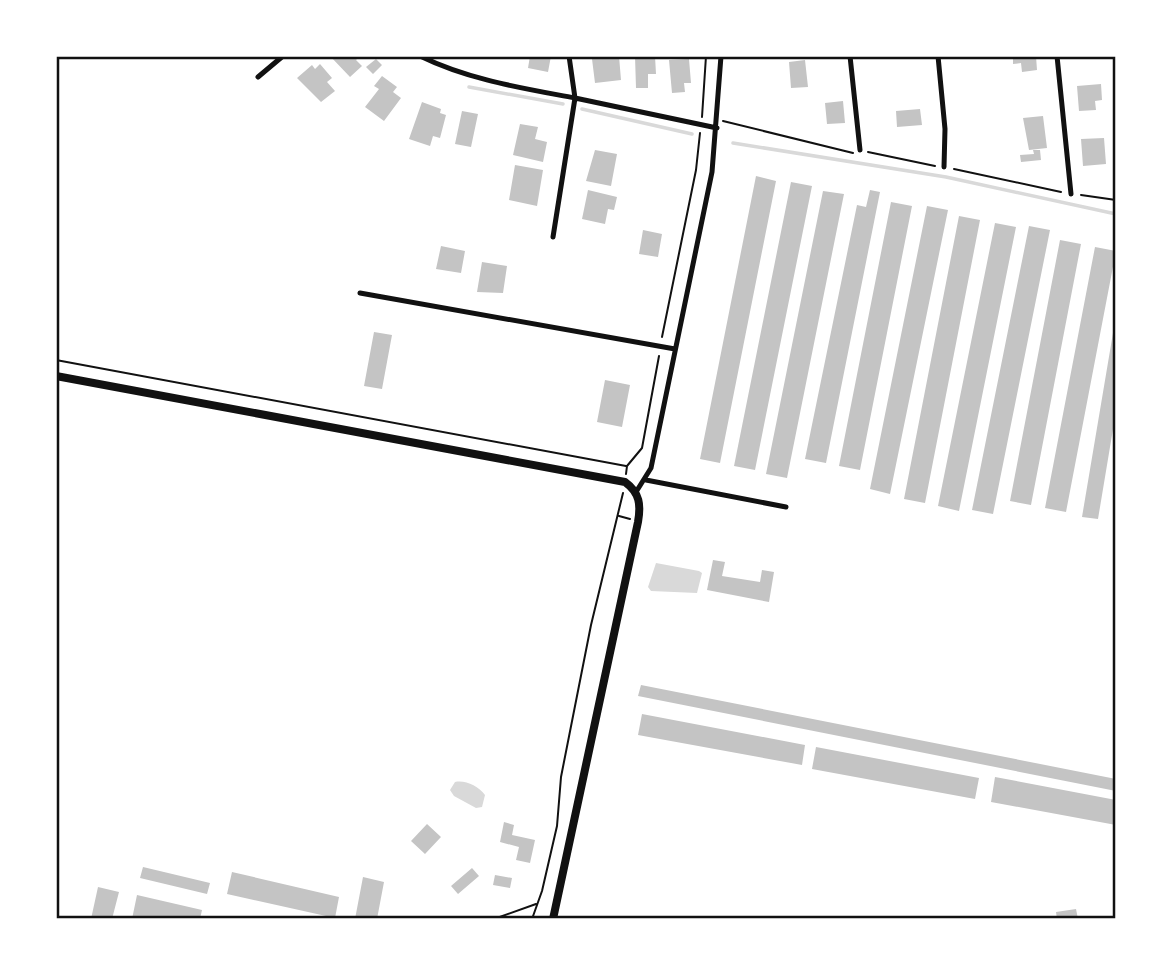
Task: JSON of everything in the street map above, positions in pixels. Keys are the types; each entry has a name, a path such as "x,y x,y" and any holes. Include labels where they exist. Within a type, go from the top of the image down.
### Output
{"main road":[{"path":"56,376 625,482 636,492 640,510 635,540 553,919"}],"street":[{"path":"258,76 283,56"},
{"path":"420,56 444,68 489,82 718,128"},
{"path":"553,237 575,98 569,56"},
{"path":"636,492 646,480 712,172 718,128 721,56"},
{"path":"850,56 860,150"},
{"path":"938,56 945,129 944,167"},
{"path":"1057,56 1071,194"},
{"path":"360,293 675,349"},
{"path":"646,480 786,507"}],"path":[{"path":"718,120 836,151 854,153 860,150 1071,194 1116,200"},
{"path":"56,360 627,466"},
{"path":"494,919 538,903"}],"shaded area":[{"path":"656,563 702,573 697,593 651,591 648,587"},
{"path":"455,782 467,783 482,792 485,795 482,807 476,808 454,796 450,790"}],"building":[{"path":"330,56 360,56 356,60 362,66 350,77"},
{"path":"530,56 551,56 548,72 528,68"},
{"path":"619,56 621,80 595,83 592,59"},
{"path":"635,56 655,56 656,74 648,74 648,88 636,88"},
{"path":"1013,56 1036,56 1037,70 1022,72 1021,63 1013,64"},
{"path":"376,59 382,65 373,74 366,67"},
{"path":"689,59 691,83 684,83 685,92 672,93 669,60"},
{"path":"805,60 808,87 791,88 789,62"},
{"path":"320,64 332,78 327,82 335,91 321,102 297,78 312,65 315,69"},
{"path":"382,76 397,87 393,92 401,98 384,121 365,107 379,89 374,86"},
{"path":"1101,84 1102,100 1095,101 1096,110 1079,111 1077,86"},
{"path":"843,101 845,123 827,124 825,103"},
{"path":"422,102 441,109 440,113 446,115 440,138 433,136 430,146 409,139"},
{"path":"920,109 922,125 897,127 896,111"},
{"path":"462,111 478,114 471,147 455,144"},
{"path":"1043,116 1047,148 1029,150 1023,118"},
{"path":"520,124 538,127 535,139 547,142 543,162 513,155"},
{"path":"1104,138 1106,164 1083,166 1081,139"},
{"path":"595,150 617,154 611,186 586,181"},
{"path":"1033,150 1040,150 1041,160 1021,162 1020,155 1034,154"},
{"path":"515,165 543,170 537,206 509,200"},
{"path":"756,176 776,181 720,463 700,459"},
{"path":"791,182 812,186 755,470 734,466"},
{"path":"588,190 617,197 614,210 608,209 605,224 582,219"},
{"path":"870,190 880,192 826,463 805,459 857,205 866,207"},
{"path":"823,191 844,194 787,478 766,474"},
{"path":"891,202 912,206 860,470 839,466"},
{"path":"927,206 948,210 890,494 870,489"},
{"path":"959,216 980,220 925,503 904,499"},
{"path":"995,223 1016,227 959,511 938,506"},
{"path":"1029,226 1050,230 993,514 972,510"},
{"path":"643,230 662,234 658,257 639,254"},
{"path":"1060,240 1081,244 1031,505 1010,501"},
{"path":"441,246 465,251 461,273 436,269"},
{"path":"1095,247 1116,251 1066,512 1045,508"},
{"path":"482,262 507,266 503,293 477,292"},
{"path":"1115,321 1116,411 1098,519 1082,517"},
{"path":"374,332 392,335 382,389 364,386"},
{"path":"605,380 630,385 622,427 597,422"},
{"path":"713,560 725,562 722,576 760,582 762,570 774,572 769,602 707,590"},
{"path":"641,685 1116,779 1116,791 638,696"},
{"path":"642,714 805,745 802,765 638,735"},
{"path":"816,747 979,778 975,799 812,769"},
{"path":"995,777 1116,800 1116,825 991,802"},
{"path":"504,822 514,825 512,835 535,840 530,863 516,860 519,847 500,842"},
{"path":"427,824 441,837 425,854 411,841"},
{"path":"143,867 210,883 207,894 140,878"},
{"path":"472,868 479,876 458,894 451,886"},
{"path":"232,872 339,897 335,918 227,894"},
{"path":"495,875 512,878 510,888 493,885"},
{"path":"363,877 384,882 377,919 355,919"},
{"path":"98,887 119,892 112,919 91,919"},
{"path":"137,895 202,910 200,919 132,919"},
{"path":"1076,909 1078,919 1057,919 1056,912"}],"waterway":[{"path":"469,87 563,104"},
{"path":"582,109 692,134"},
{"path":"733,143 946,177 1116,214"}]}
